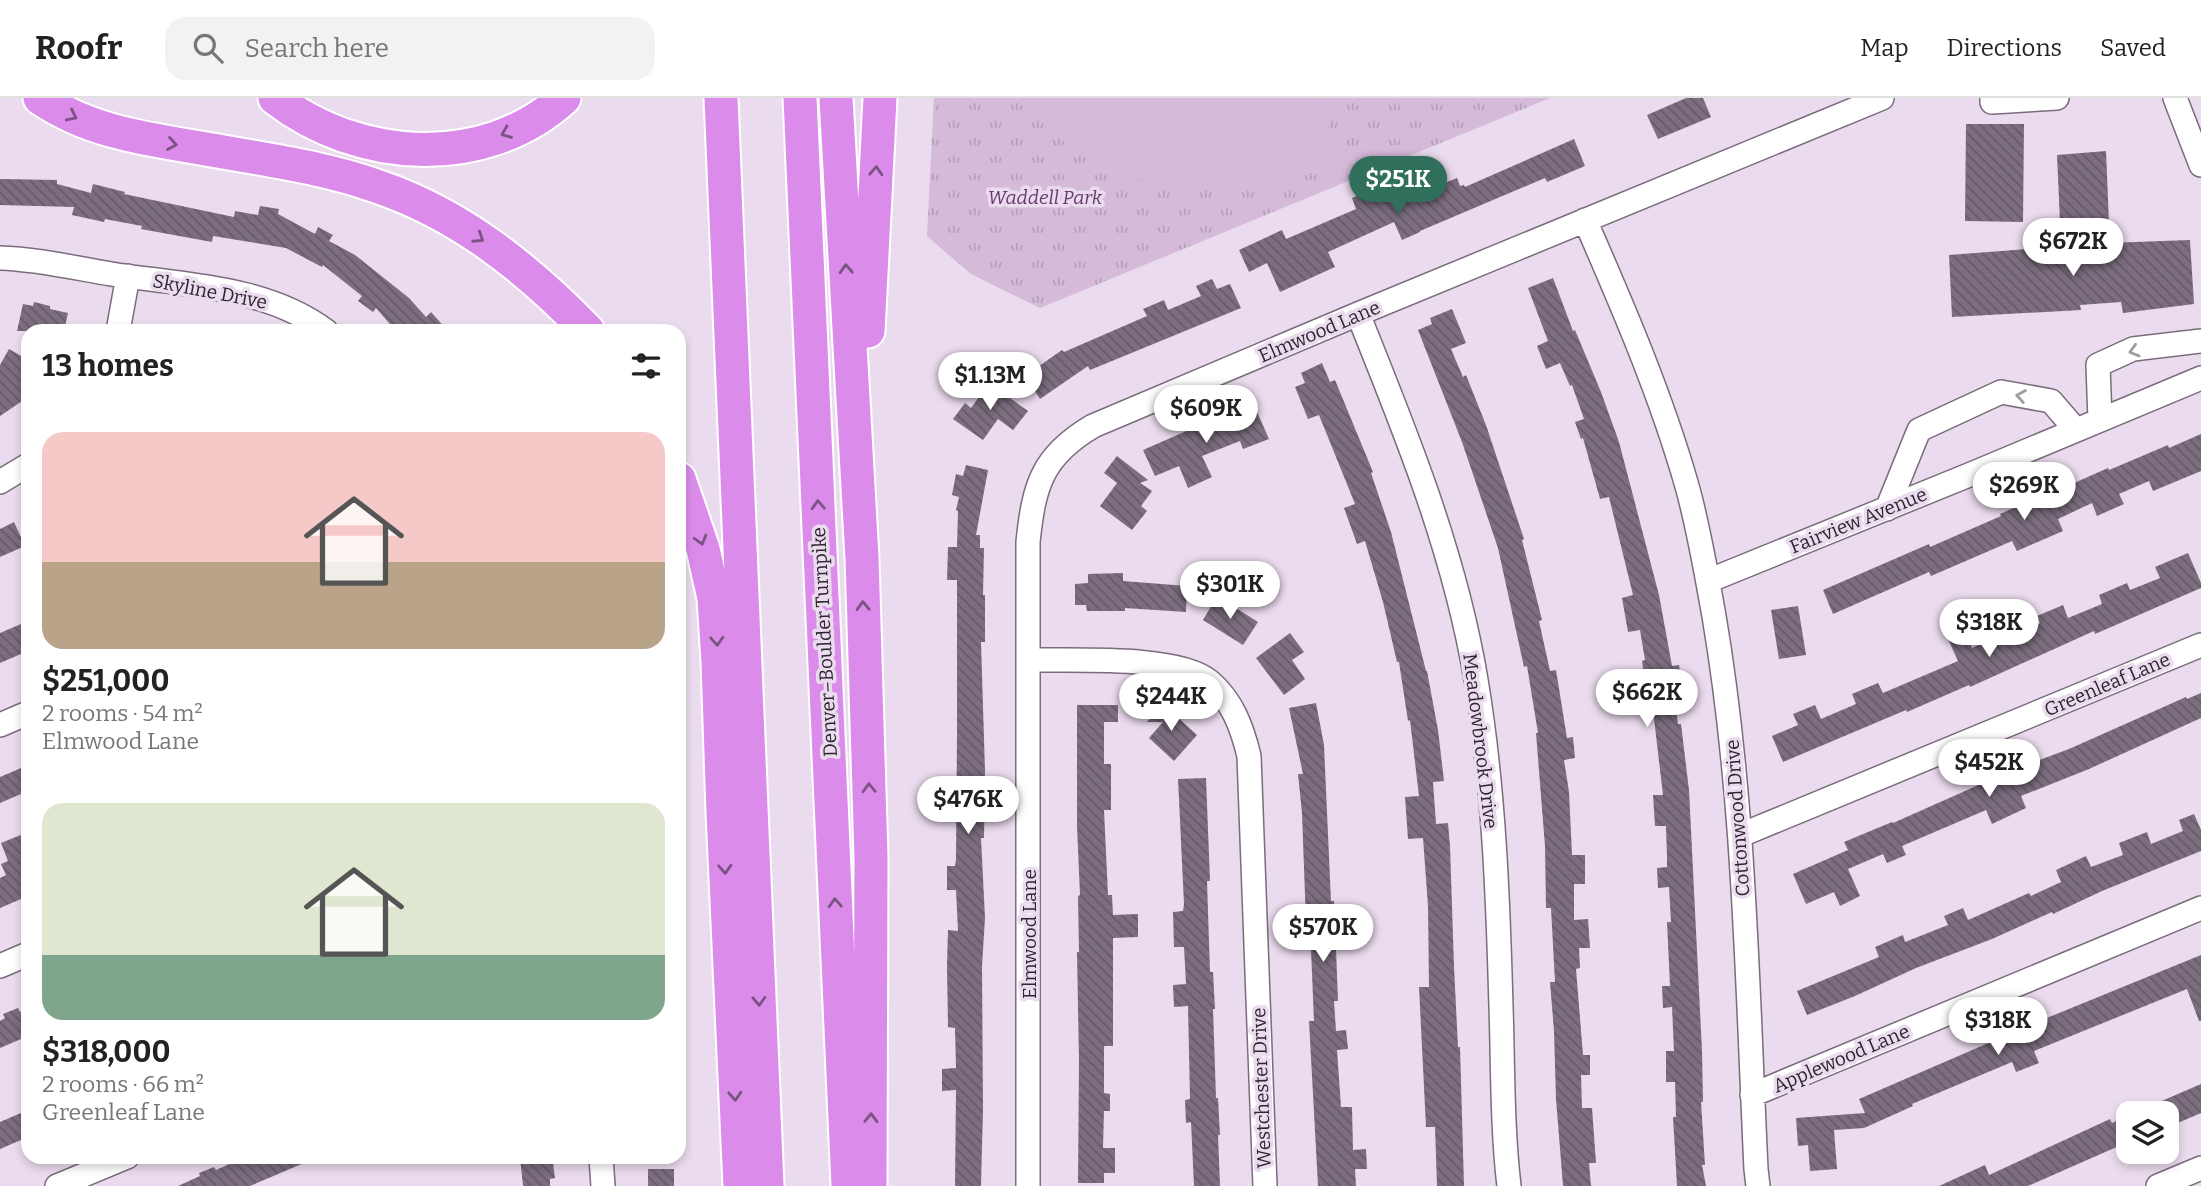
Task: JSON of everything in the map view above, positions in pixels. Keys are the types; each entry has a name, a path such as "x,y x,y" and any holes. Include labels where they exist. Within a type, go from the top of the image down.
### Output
{"highway":[{"path":"40,98 105,130 339,174 380,187 467,229 508,256 581,324"},
{"path":"275,98 295,113 338,135 376,146 433,150 480,143 513,130 543,114 564,98"},
{"path":"721,98 767,1186"},
{"path":"740,98 755,467 758,641 756,933"},
{"path":"790,98 807,268"},
{"name":"Denver–Boulder Turnpike","path":"800,98 848,1186"},
{"path":"836,98 862,558 871,870 870,1186"},
{"path":"862,558 868,331 880,98"},
{"path":"686,499 710,573 715,617 740,1186"},
{"path":"834,1186 838,972"}],"street":[{"name":"Elmwood Lane","path":"1028,1186 1028,542 1032,508 1042,476 1051,461 1065,446 1093,426 1585,220 1843,105 1882,98"},
{"path":"1992,98 1992,102 2057,98"},
{"path":"2175,98 2201,166"},
{"name":"Cottonwood Drive","path":"1585,220 1628,317 1672,436 1688,488 1708,581 1733,744 1741,835 1758,1186"},
{"name":"Skyline Drive","path":"0,258 221,290 262,299 301,315 315,324"},
{"path":"119,324 128,276"},
{"name":"Meadowbrook Drive","path":"1358,314 1429,496 1464,621 1476,680 1487,759 1495,854 1509,1186"},
{"path":"2100,420 2098,365 2133,349 2201,341"},
{"name":"Fairview Avenue","path":"1708,581 2201,378"},
{"path":"1887,509 1919,430 2001,392 2051,401 2076,430"},
{"path":"0,482 21,469"},
{"name":"Greenleaf Lane","path":"1741,835 2201,645"},
{"name":"Westchester Drive","path":"1030,660 1146,663 1184,668 1207,680 1222,694 1234,712 1249,756 1265,1186"},
{"path":"0,725 21,716"},
{"name":"Applewood Lane","path":"1752,1095 2201,908"},
{"path":"0,966 21,957"},
{"path":"57,1186 110,1164"},
{"path":"601,1164 603,1186"},
{"path":"2158,1186 2201,1168"}],"green space":[{"name":"Waddell Park","path":"934,98 1550,98 1040,308 971,274 927,236"},
{"path":"1018,98 1318,98 1341,160 1296,179 1271,185 1194,188 1165,185 1111,170 1087,157 1041,122"}],"building":[{"path":"1686,98 1703,98 1711,117 1658,139 1647,115"},
{"path":"1966,124 2024,124 2023,222 1965,221"},
{"path":"1574,139 1585,166 1547,182 1545,178 1402,240 1394,222 1328,252 1335,267 1280,292 1267,263 1249,272 1239,250 1282,230 1286,239 1356,209 1352,198 1373,189 1377,200 1402,189 1406,199 1457,178 1460,186 1465,187"},
{"path":"2106,151 2109,223 2060,223 2057,155"},
{"path":"0,179 57,180 57,184 91,193 93,184 125,192 124,194 234,217 235,211 258,215 260,206 279,209 278,214 315,234 318,227 333,235 329,241 355,255 409,298 426,317 431,312 442,324 390,324 376,308 373,312 358,301 362,296 323,265 322,267 286,248 213,236 212,242 141,229 142,226 105,219 104,222 72,215 74,207 0,205"},
{"path":"2190,240 2194,304 2123,313 2121,302 2080,305 2081,310 1952,317 1949,255"},
{"path":"1553,278 1619,442 1659,595 1672,666 1679,665 1682,685 1673,686 1678,724 1681,724 1689,790 1702,1051 1701,1102 1705,1165 1702,1165 1706,1186 1677,1186 1673,1117 1676,1117 1675,1082 1666,1082 1666,1051 1674,1051 1672,1007 1663,1008 1662,986 1670,986 1667,922 1671,922 1669,887 1658,888 1657,868 1667,867 1667,857 1666,826 1655,826 1653,795 1663,795 1653,710 1649,710 1640,630 1628,632 1622,598 1633,595 1609,497 1600,499 1583,438 1581,439 1575,422 1584,419 1572,385 1570,386 1560,363 1546,369 1537,346 1548,341 1528,288"},
{"path":"1212,279 1217,289 1230,284 1241,308 1090,370 1088,366 1040,399 1025,376 1062,350 1064,352 1147,316 1143,309 1164,300 1168,310 1201,296 1196,286"},
{"path":"34,302 68,313 66,324 21,324 21,331 17,331 23,304 33,306"},
{"path":"1452,309 1466,343 1451,349 1463,377 1466,375 1486,425 1524,539 1522,540 1542,620 1539,621 1550,671 1556,670 1567,738 1573,737 1575,758 1564,760 1569,792 1572,855 1585,855 1585,884 1574,884 1574,920 1588,919 1590,948 1579,948 1580,968 1576,969 1583,1055 1590,1055 1590,1075 1581,1075 1582,1108 1592,1108 1596,1163 1589,1163 1591,1186 1563,1186 1550,982 1555,982 1551,908 1546,908 1538,733 1527,666 1524,667 1498,548 1462,442 1418,330 1432,324 1430,318"},
{"path":"9,349 21,356 21,402 0,416 0,365"},
{"path":"1322,363 1330,382 1335,380 1373,472 1371,473 1391,532 1427,671 1438,730 1444,781 1433,782 1436,824 1448,823 1450,846 1464,1186 1437,1186 1435,1127 1426,1127 1419,987 1429,987 1428,906 1423,838 1408,839 1405,797 1419,796 1410,720 1408,721 1399,662 1365,541 1357,544 1344,508 1355,504 1319,415 1308,419 1295,387 1305,383 1301,373"},
{"path":"989,383 1028,411 1013,430 998,419 983,440 953,419 965,403 971,408"},
{"path":"1254,405 1269,439 1243,449 1240,441 1202,456 1212,477 1188,488 1179,466 1155,476 1143,450"},
{"path":"2201,434 2201,471 2153,491 2149,481 2119,494 2124,504 2097,516 2092,503 2058,519 2063,531 2017,551 2012,541 1931,576 1929,572 1833,614 1823,590 1929,544 1930,547 2047,493"},
{"path":"1117,456 1148,480 1140,483 1152,491 1141,506 1147,511 1132,530 1100,506 1117,483 1104,473"},
{"path":"966,465 988,470 976,535 980,535 980,548 984,548 985,595 985,642 981,642 985,771 984,838 981,838 985,918 982,966 981,1186 955,1186 956,1090 942,1091 942,1069 956,1068 955,1028 948,1027 947,965 948,930 958,931 956,890 947,890 947,866 955,866 956,860 957,734 957,580 947,580 948,547 957,547 956,510 959,497 952,495 956,474 963,476"},
{"path":"14,522 21,537 21,548 0,557 0,529"},
{"path":"2188,553 2201,588 2095,634 2094,631 1970,687 1969,685 1907,712 1906,710 1783,762 1772,736 1798,725 1793,714 1815,705 1821,719 1856,704 1852,694 1878,683 1883,693 1958,661 1948,639 1965,632 1972,648 1994,638 1996,642 2040,623 2037,616 2063,605 2068,618 2102,604 2099,595 2127,583 2130,590 2160,578 2155,567"},
{"path":"1123,573 1123,581 1187,586 1186,612 1125,608 1125,611 1087,611 1086,605 1075,605 1075,584 1088,583 1088,574"},
{"path":"1217,596 1258,622 1243,645 1203,620"},
{"path":"1798,606 1806,655 1779,659 1771,610"},
{"path":"21,624 21,654 0,663 0,633"},
{"path":"1290,633 1304,652 1292,660 1305,679 1284,695 1256,658"},
{"path":"2201,693 2201,718 2089,769 2021,796 2026,808 1992,824 1986,810 1902,846 1906,855 1887,863 1883,854 1848,869 1860,896 1840,906 1834,892 1806,904 1793,874 1848,850 1844,842"},
{"path":"1316,703 1324,745 1331,901 1334,901 1338,1001 1334,1001 1336,1031 1346,1030 1348,1049 1337,1050 1341,1107 1352,1107 1353,1150 1366,1149 1367,1169 1355,1169 1356,1186 1318,1186 1309,1021 1314,1021 1311,950 1307,950 1298,774 1303,774 1289,708"},
{"path":"1163,704 1197,735 1174,761 1149,738 1163,722 1147,722"},
{"path":"1077,705 1118,705 1118,722 1104,722 1104,764 1111,764 1111,810 1104,810 1108,895 1112,895 1113,915 1138,914 1138,937 1113,938 1113,1046 1104,1046 1104,1093 1110,1094 1110,1111 1104,1111 1103,1148 1115,1148 1115,1173 1104,1173 1104,1183 1078,1183 1077,952 1080,895"},
{"path":"21,768 21,794 0,803 0,777"},
{"path":"1206,778 1210,972 1213,972 1215,1009 1220,1186 1194,1186 1191,1122 1186,1123 1185,1100 1190,1099 1188,1006 1174,1007 1173,985 1186,984 1184,947 1174,947 1173,912 1183,911 1184,904 1178,779"},
{"path":"2194,814 2201,830 2201,851 1807,1015 1797,991 1879,957 1875,947 1903,935 1905,942 1948,925 1944,916 1963,908 1968,920 2029,893 2031,896 2061,882 2056,870 2086,856 2091,867 2123,855 2119,843 2147,832 2151,844 2183,831 2179,820"},
{"path":"21,835 21,899 0,908 0,878 6,875 1,864 8,861 1,843"},
{"path":"2201,955 2201,1021 2187,989 2034,1051 2039,1063 2016,1072 2012,1062 1912,1104 1913,1106 1864,1128 1834,1130 1837,1169 1810,1171 1808,1145 1798,1146 1796,1118 1865,1113 1859,1099"},
{"path":"18,1008 21,1012 21,1039 0,1048 0,1021 5,1018 3,1014"},
{"path":"2201,1084 2201,1113 2179,1122 2179,1101 2162,1101"},
{"path":"21,1113 21,1140 0,1149 0,1122"},
{"path":"2110,1119 2112,1123 2116,1121 2116,1147 2028,1186 1939,1186 1985,1165 1989,1175"},
{"path":"229,1164 302,1164 250,1186 178,1186 200,1176 199,1173 214,1167 216,1170"},
{"path":"521,1164 553,1164 555,1178 550,1179 550,1186 523,1186"},
{"path":"648,1169 674,1169 674,1186 648,1186"}]}
